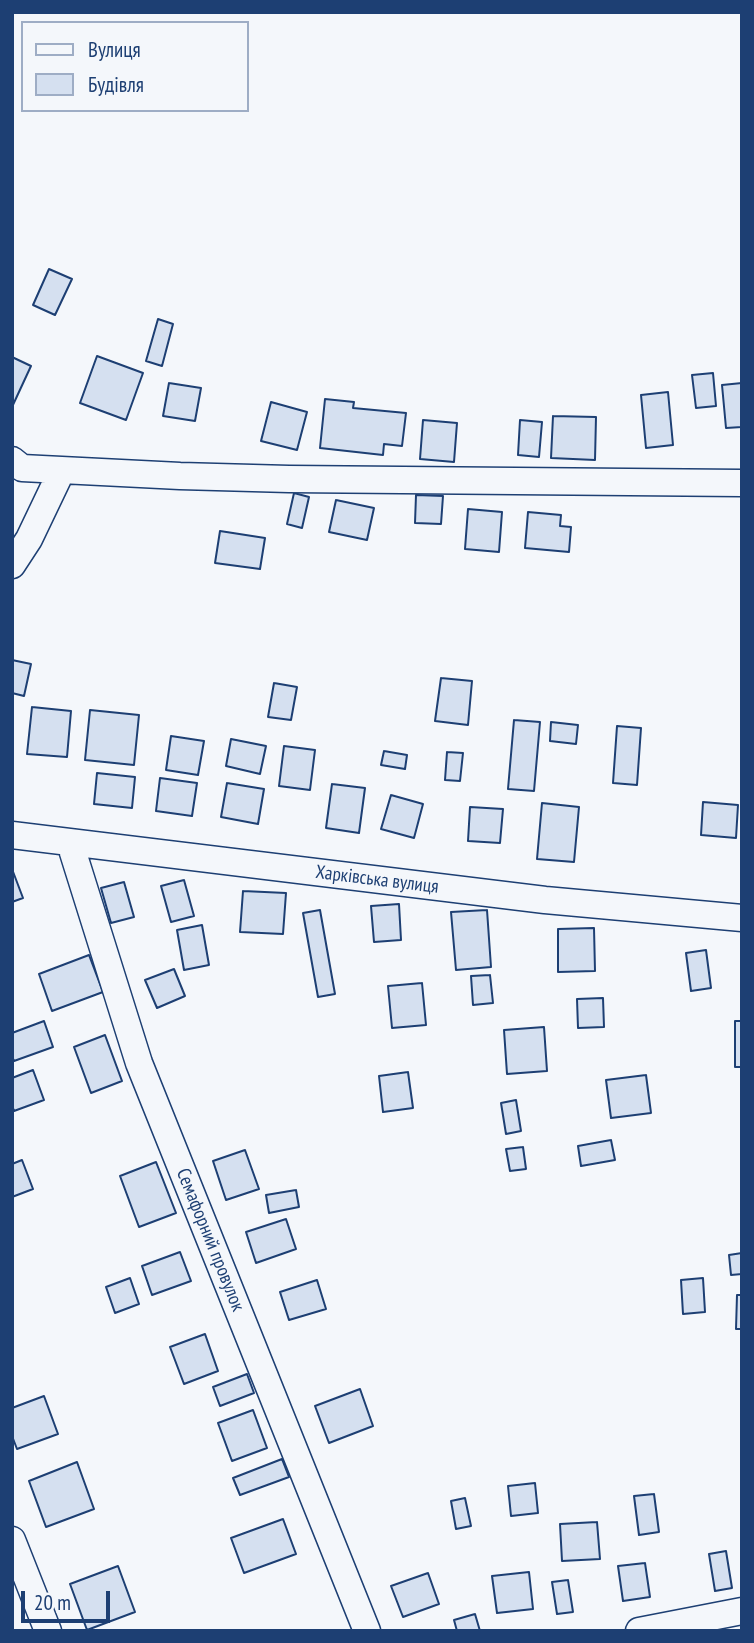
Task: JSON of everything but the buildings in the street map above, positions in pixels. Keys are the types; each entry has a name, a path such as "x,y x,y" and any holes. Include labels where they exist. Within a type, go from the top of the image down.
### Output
{"street":[{"path":"12,460 22,468 289,479 742,483"},
{"path":"12,565 29,539 62,470"},
{"name":"Харківська вулиця","path":"12,835 545,900 742,918"},
{"name":"Семафорний провулок","path":"70,843 139,1063 368,1631"},
{"path":"12,1540 48,1631"},
{"path":"639,1631 742,1611"}]}
